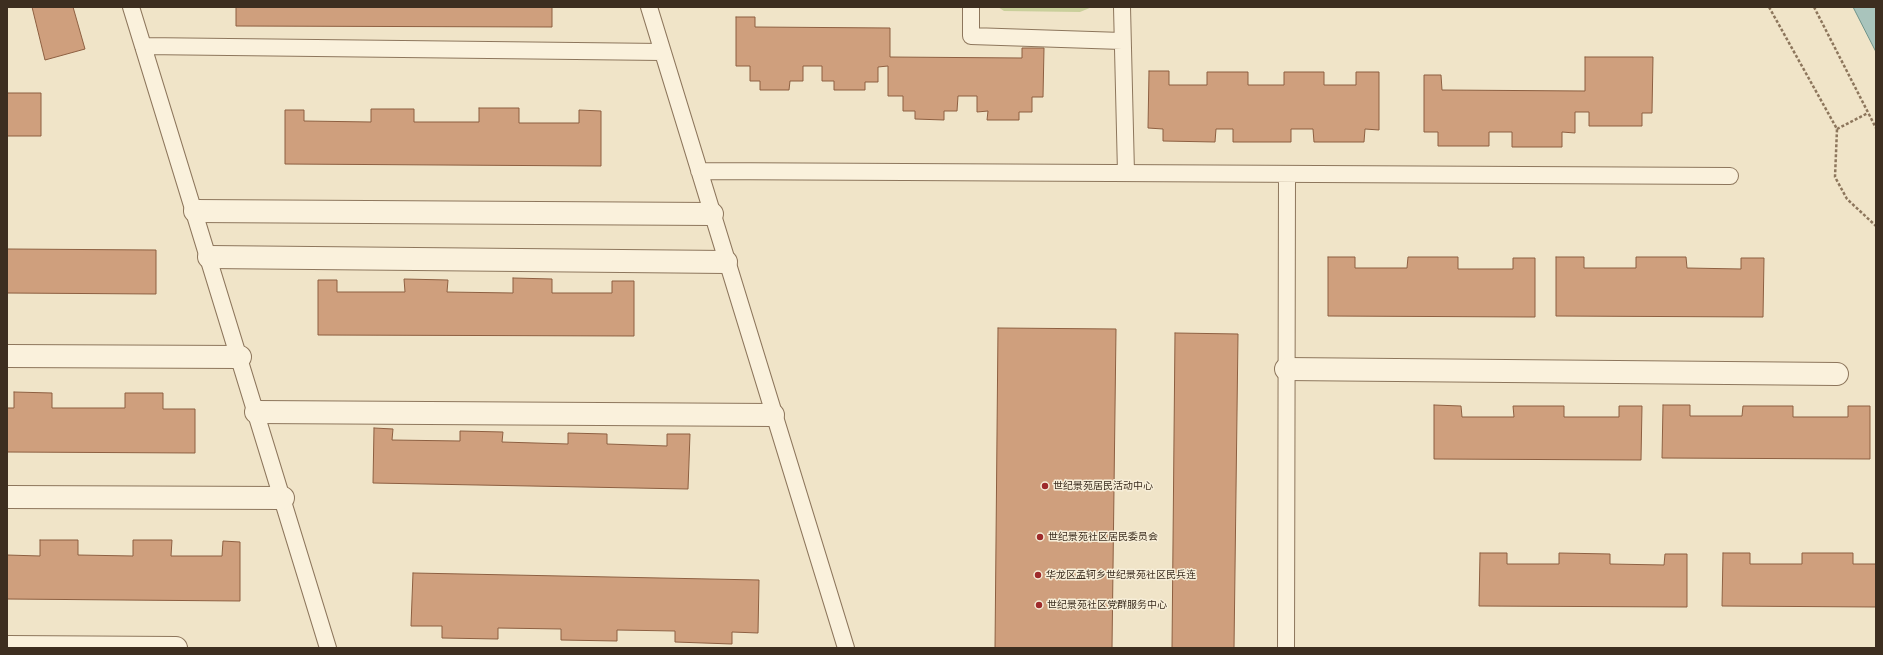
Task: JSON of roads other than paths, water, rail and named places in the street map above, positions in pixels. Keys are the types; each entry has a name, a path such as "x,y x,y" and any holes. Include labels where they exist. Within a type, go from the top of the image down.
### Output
{"street":[{"path":"194,211 712,214"},
{"path":"209,257 726,262"},
{"path":"7,356 240,357"},
{"path":"1286,369 1837,374"},
{"path":"256,412 773,415"},
{"path":"7,497 283,498"},
{"path":"7,647 176,648"}],"lane":[{"path":"131,7 240,357 328,648"},
{"path":"649,7 698,171 846,648"},
{"path":"971,7 971,36 1122,40"},
{"path":"1122,7 1126,173"},
{"path":"143,46 662,52"},
{"path":"698,171 1730,176"},
{"path":"1286,648 1287,174"}],"water":[{"path":"1853,7 1876,7 1876,52"}],"place":[{"name":"世纪景苑居民活动中心","path":"1045,486"},
{"name":"世纪景苑社区居民委员会","path":"1040,537"},
{"name":"华龙区孟轲乡世纪景苑社区民兵连","path":"1038,575"},
{"name":"世纪景苑社区党群服务中心","path":"1039,605"}]}
